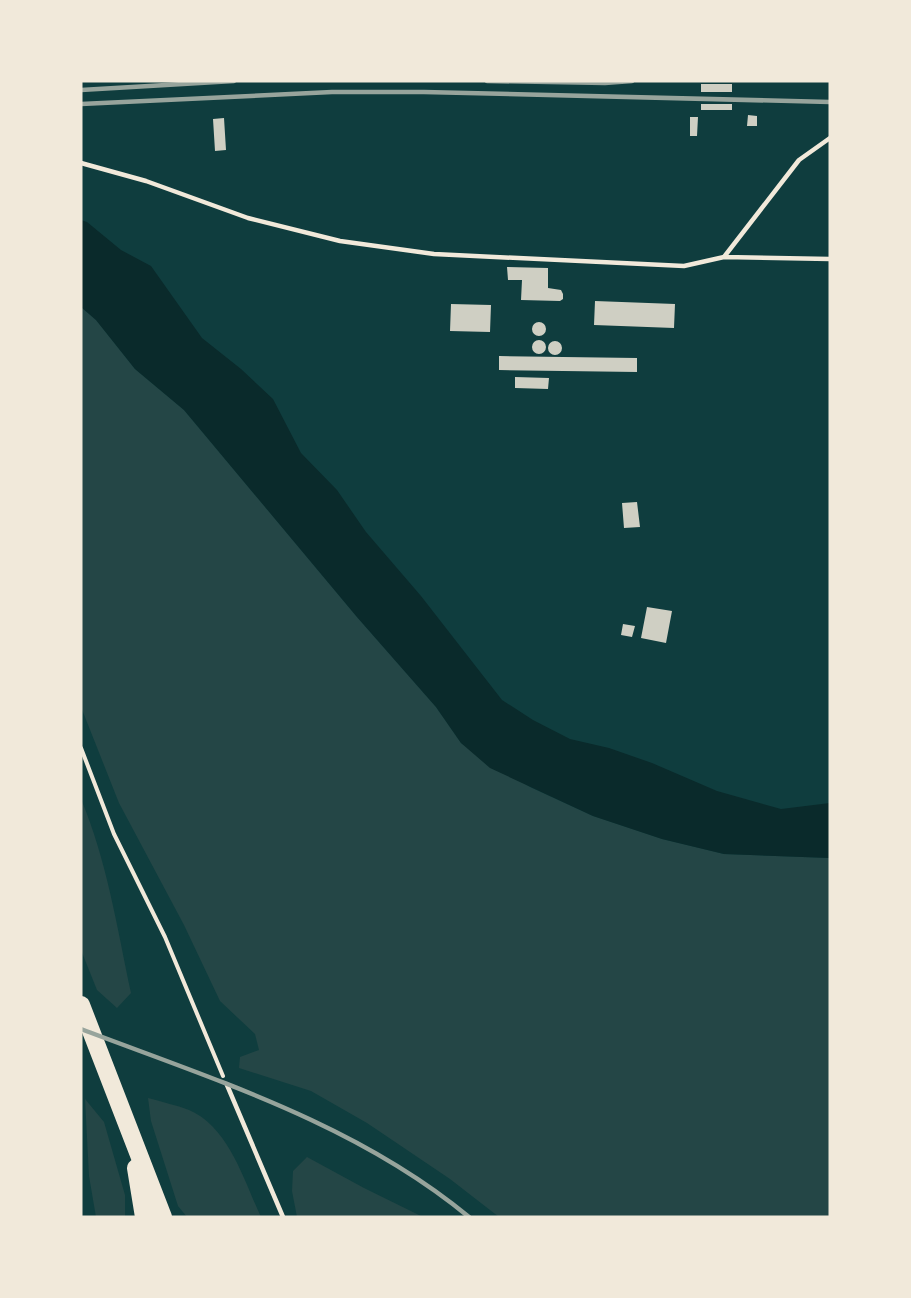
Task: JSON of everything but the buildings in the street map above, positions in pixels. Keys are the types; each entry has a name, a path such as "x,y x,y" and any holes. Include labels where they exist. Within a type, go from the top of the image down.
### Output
{"highway":[{"path":"81,1005 163,1217"},
{"path":"128,1124 144,1217"}],"lane":[{"path":"724,256 799,160 830,138"},
{"path":"81,163 146,181 248,218 340,242 434,254 684,266 724,256 830,259"},
{"path":"227,1084 283,1217"}],"path":[{"path":"81,748 114,834 165,937 227,1084"}],"shaded area":[{"path":"81,220 87,222 121,250 151,266 202,338 241,369 273,399 301,453 337,490 366,532 421,596 502,700 533,720 570,739 609,748 652,763 717,791 781,809 830,803 830,858 724,854 662,839 593,816 490,768 461,743 436,707 357,617 184,410 135,369 96,320 81,307"},
{"path":"81,307 96,320 135,369 184,410 357,617 436,707 461,743 530,787 593,816 662,839 724,854 830,858 830,1217 499,1217 450,1179 367,1123 311,1091 239,1068 240,1057 259,1050 255,1034 220,1001 184,925 119,803 81,707"},
{"path":"81,799 105,870 131,993 117,1008 97,990 81,950"},
{"path":"148,1098 189,1110 203,1118 215,1129 234,1156 261,1217 187,1217 178,1206 151,1121"},
{"path":"85,1099 104,1122 125,1195 125,1217 96,1217 89,1176"},
{"path":"307,1157 423,1217 297,1217 292,1191 293,1171"}],"railway":[{"path":"81,90 234,81"},
{"path":"487,81 605,83 632,81"},
{"path":"81,104 332,92 424,92 830,102"},
{"path":"81,1029 233,1086 332,1130 426,1184 469,1217"}]}
